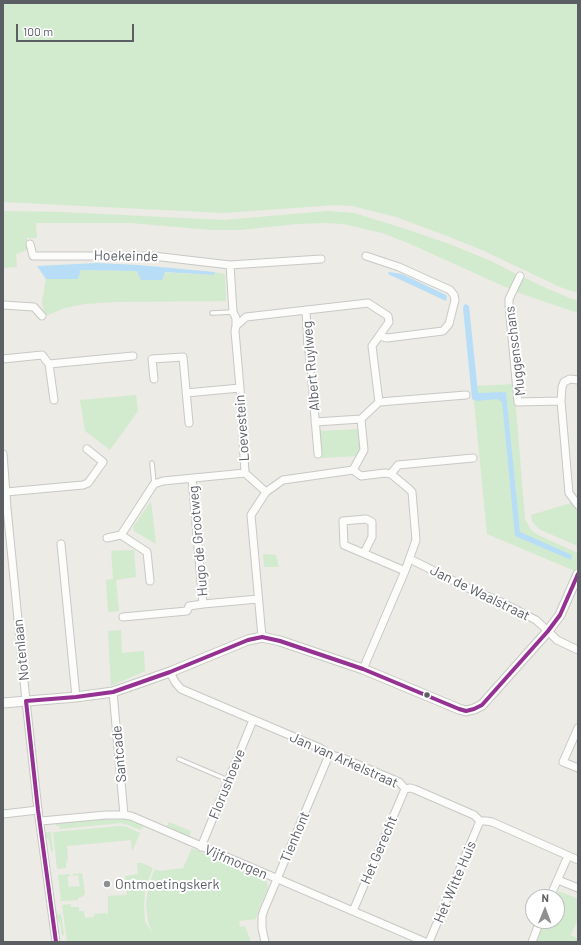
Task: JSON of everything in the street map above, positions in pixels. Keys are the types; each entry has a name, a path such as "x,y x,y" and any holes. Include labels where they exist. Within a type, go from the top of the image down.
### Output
{"street":[{"name":"Hoekeinde","path":"30,244 33,256 153,256 230,265 321,260"},
{"path":"366,256 406,270 450,290 454,295 455,300 448,324 443,331 387,338 379,336"},
{"path":"230,265 233,312 236,318 236,326"},
{"name":"Muggenschans","path":"520,276 509,299 508,305 518,402 560,400"},
{"path":"236,326 246,317 368,303 388,316 389,322 372,346 379,402"},
{"path":"3,305 34,306 42,316"},
{"name":"Albert Ruylweg","path":"306,310 318,454"},
{"name":"Loevestein","path":"236,326 235,331 245,473 266,492"},
{"path":"3,359 42,354 49,364 54,400"},
{"path":"49,364 132,356"},
{"path":"154,379 152,359 183,357 189,423"},
{"path":"578,380 570,379 564,382 560,400 569,493 578,505"},
{"path":"186,394 240,388"},
{"path":"353,470 364,450 361,419 379,402 466,394"},
{"name":"Albert Ruylweg","path":"315,422 361,419"},
{"path":"6,492 82,485 88,483 103,462 87,449"},
{"name":"Notenlaan","path":"3,454 26,701 38,810 41,821 56,942"},
{"path":"391,474 398,465 472,458"},
{"path":"262,637 251,515 266,492 283,480 353,470 361,476 385,473 391,474 412,492 416,540 410,559 363,669"},
{"name":"Hugo de Grootweg","path":"154,484 163,481 245,473"},
{"name":"Hugo de Grootweg","path":"192,478 204,604"},
{"path":"107,538 121,535 154,484"},
{"path":"364,553 372,537 372,522 366,519 343,521 344,545 405,571"},
{"path":"121,535 146,552 150,581"},
{"path":"61,544 76,697"},
{"name":"Jan de Waalstraat","path":"410,559 470,589 504,603 536,620 557,640 578,650"},
{"path":"3,703 76,697 114,692 170,672 248,640 262,637 280,640 363,669 466,711 482,705 548,631 560,615 578,574"},
{"name":"Hugo de Grootweg","path":"123,617 188,610 189,606 204,604 258,599"},
{"name":"Jan van Arkelstraat","path":"170,672 175,682 181,689 320,748 329,756 340,757 399,782 405,789 414,789 474,815 480,821 492,822 578,860"},
{"name":"Santcade","path":"114,692 124,815"},
{"name":"Florushoeve","path":"201,847 253,720"},
{"path":"578,728 563,762 578,768"},
{"name":"Tienhont","path":"265,942 262,928 262,916 329,756"},
{"name":"Het Gerecht","path":"353,911 405,789"},
{"path":"3,814 38,810"},
{"name":"Vijfmorgen","path":"41,821 106,815 131,816 425,942"},
{"name":"Het Witte Huis","path":"429,942 480,821"},
{"path":"554,889 568,856"},
{"path":"558,880 578,888"},
{"path":"532,942 537,929"}],"lane":[{"path":"212,313 233,312"},
{"path":"152,463 154,484"},
{"path":"179,759 229,780"}],"green space":[{"path":"3,3 578,3 578,293 560,287 482,250 447,236 396,217 352,206 336,205 224,213 3,202"},
{"path":"3,211 61,212 224,220 328,211 354,213 452,245 493,262 516,274 510,289 408,243 382,233 344,224 325,223 297,224 239,230 211,230 131,223 36,223 37,238 27,238 27,250 16,254 17,267 3,268"},
{"path":"81,270 214,275 215,272 225,274 226,301 116,302 84,304 65,308 45,316 42,302 46,279 78,279"},
{"path":"523,277 572,299 578,300 578,313 516,292"},
{"path":"514,384 525,519 531,530 538,535 578,553 578,563 575,571 487,534 474,402 476,392 475,386"},
{"path":"136,395 138,411 110,450 85,431 80,400"},
{"path":"360,429 361,450 358,456 322,458 319,431"},
{"path":"151,501 156,544 134,531 133,527"},
{"path":"571,503 578,511 578,546 541,530 532,521 531,515"},
{"path":"134,550 136,577 116,580 119,611 108,612 106,580 113,579 111,551"},
{"path":"263,554 276,555 279,567 264,567"},
{"path":"121,630 122,653 144,651 145,671 111,686 108,631"},
{"path":"116,818 128,819 144,825 141,830 121,823 60,829 55,823"},
{"path":"169,822 191,831 189,838 166,828"},
{"path":"120,826 127,827 140,833 132,852 131,840 67,846 68,859 66,868 57,869 53,832"},
{"path":"46,832 51,832 53,851 51,852 49,840 46,837"},
{"path":"192,848 264,879 267,882 268,888 256,919 239,921 240,927 245,926 251,942 67,942 62,905 71,904 71,907 79,907 79,911 84,911 85,918 94,917 94,914 108,914 108,896 127,895 125,876 138,874 137,863 142,863 153,868 145,888 144,908 145,922 153,934 148,922 146,905 148,889 155,869 160,871 183,868"},
{"path":"82,873 85,894 78,898 78,900 61,901 58,875 69,874 70,876 67,877 69,887 80,886 78,875 73,876 73,874"},
{"path":"565,894 578,899 578,918 571,935 578,939 578,942 536,942 542,929 565,929"},
{"path":"61,914 64,935 62,935 60,923 57,920 56,915"}],"water":[{"path":"97,263 215,272 214,275 165,272 162,280 141,280 137,271 81,270 78,279 46,279 37,266"},
{"path":"389,272 402,274 446,295 446,301 388,274"},
{"path":"466,304 469,306 478,393 506,392 520,532 572,555 571,560 515,536 502,402 497,399 477,401 472,399 463,308"}],"transit line":[{"path":"26,701 113,692 170,672 248,640 262,637 280,641 363,669 466,711 482,705 548,631 560,615 578,574"},
{"path":"26,701 38,810 56,942"}],"place":[{"name":"Ontmoetingskerk","path":"107,884"}]}
